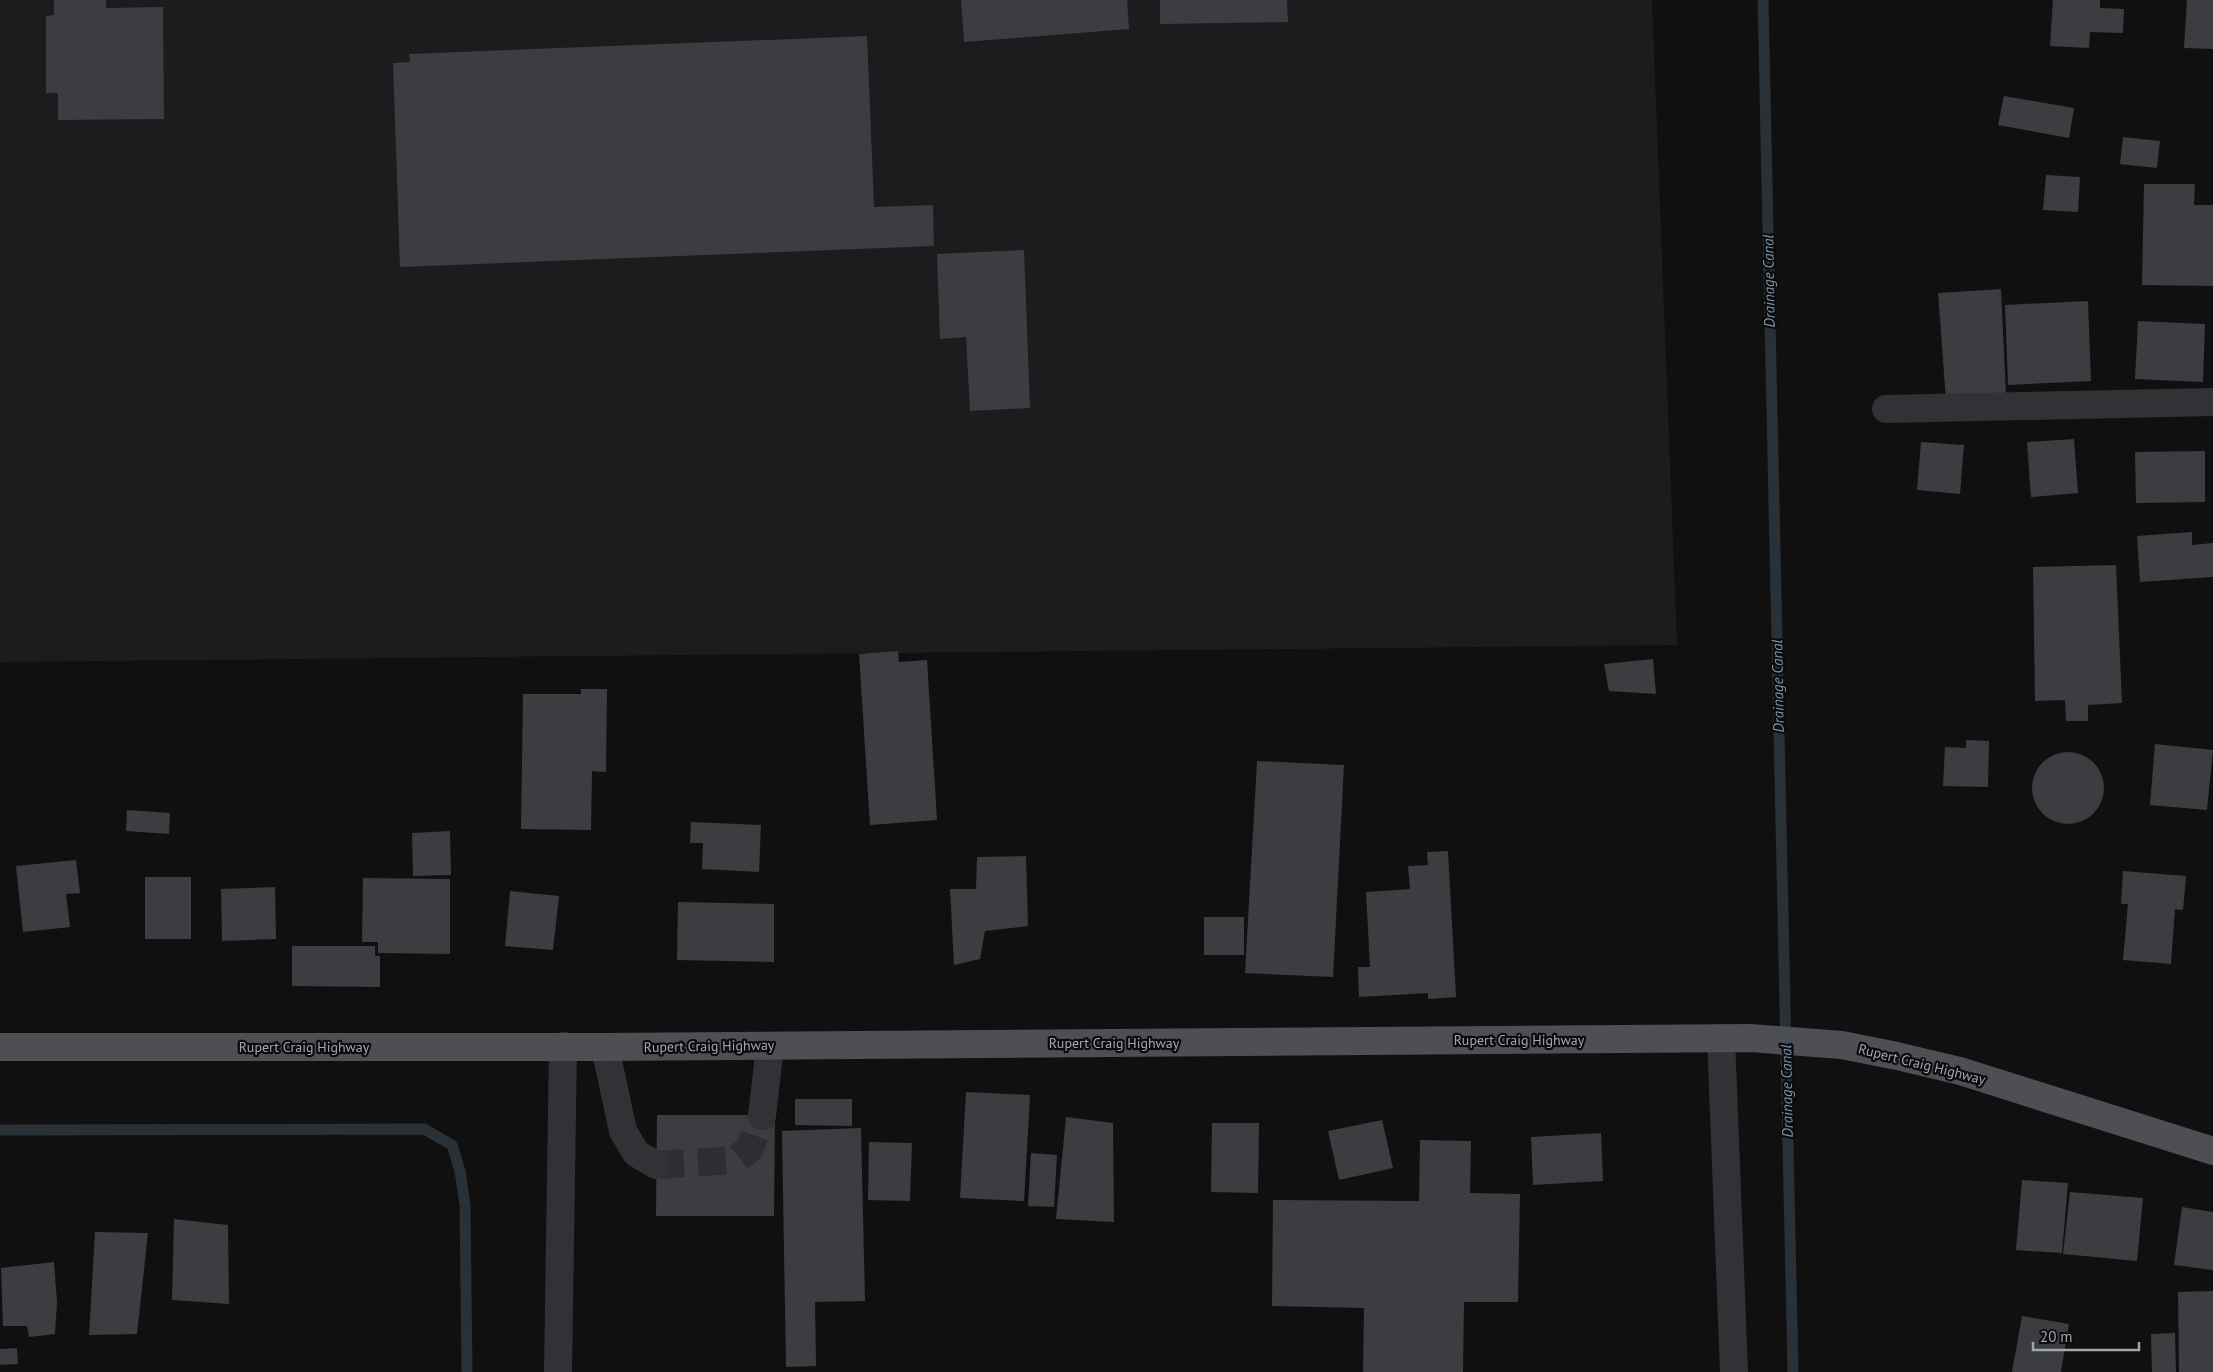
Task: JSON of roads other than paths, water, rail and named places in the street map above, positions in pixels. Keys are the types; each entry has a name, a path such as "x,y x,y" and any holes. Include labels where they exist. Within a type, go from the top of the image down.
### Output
{"main road":[{"name":"Rupert Craig Highway","path":"0,1047 562,1046 605,1048 1750,1038 1842,1045 1960,1071 2213,1152"}],"street":[{"path":"1886,409 2213,402"},
{"path":"1721,1038 1734,1372"},
{"path":"558,1372 562,1046"},
{"path":"762,1116 770,1046"},
{"path":"605,1048 623,1131 636,1153 656,1165"}],"waterway":[{"name":"Drainage Canal","path":"1763,0 1793,1372"},
{"path":"0,1130 424,1129 452,1145 460,1171 465,1205 467,1372"}],"tunnel":[{"path":"656,1165 736,1160 750,1148 762,1116"}]}
